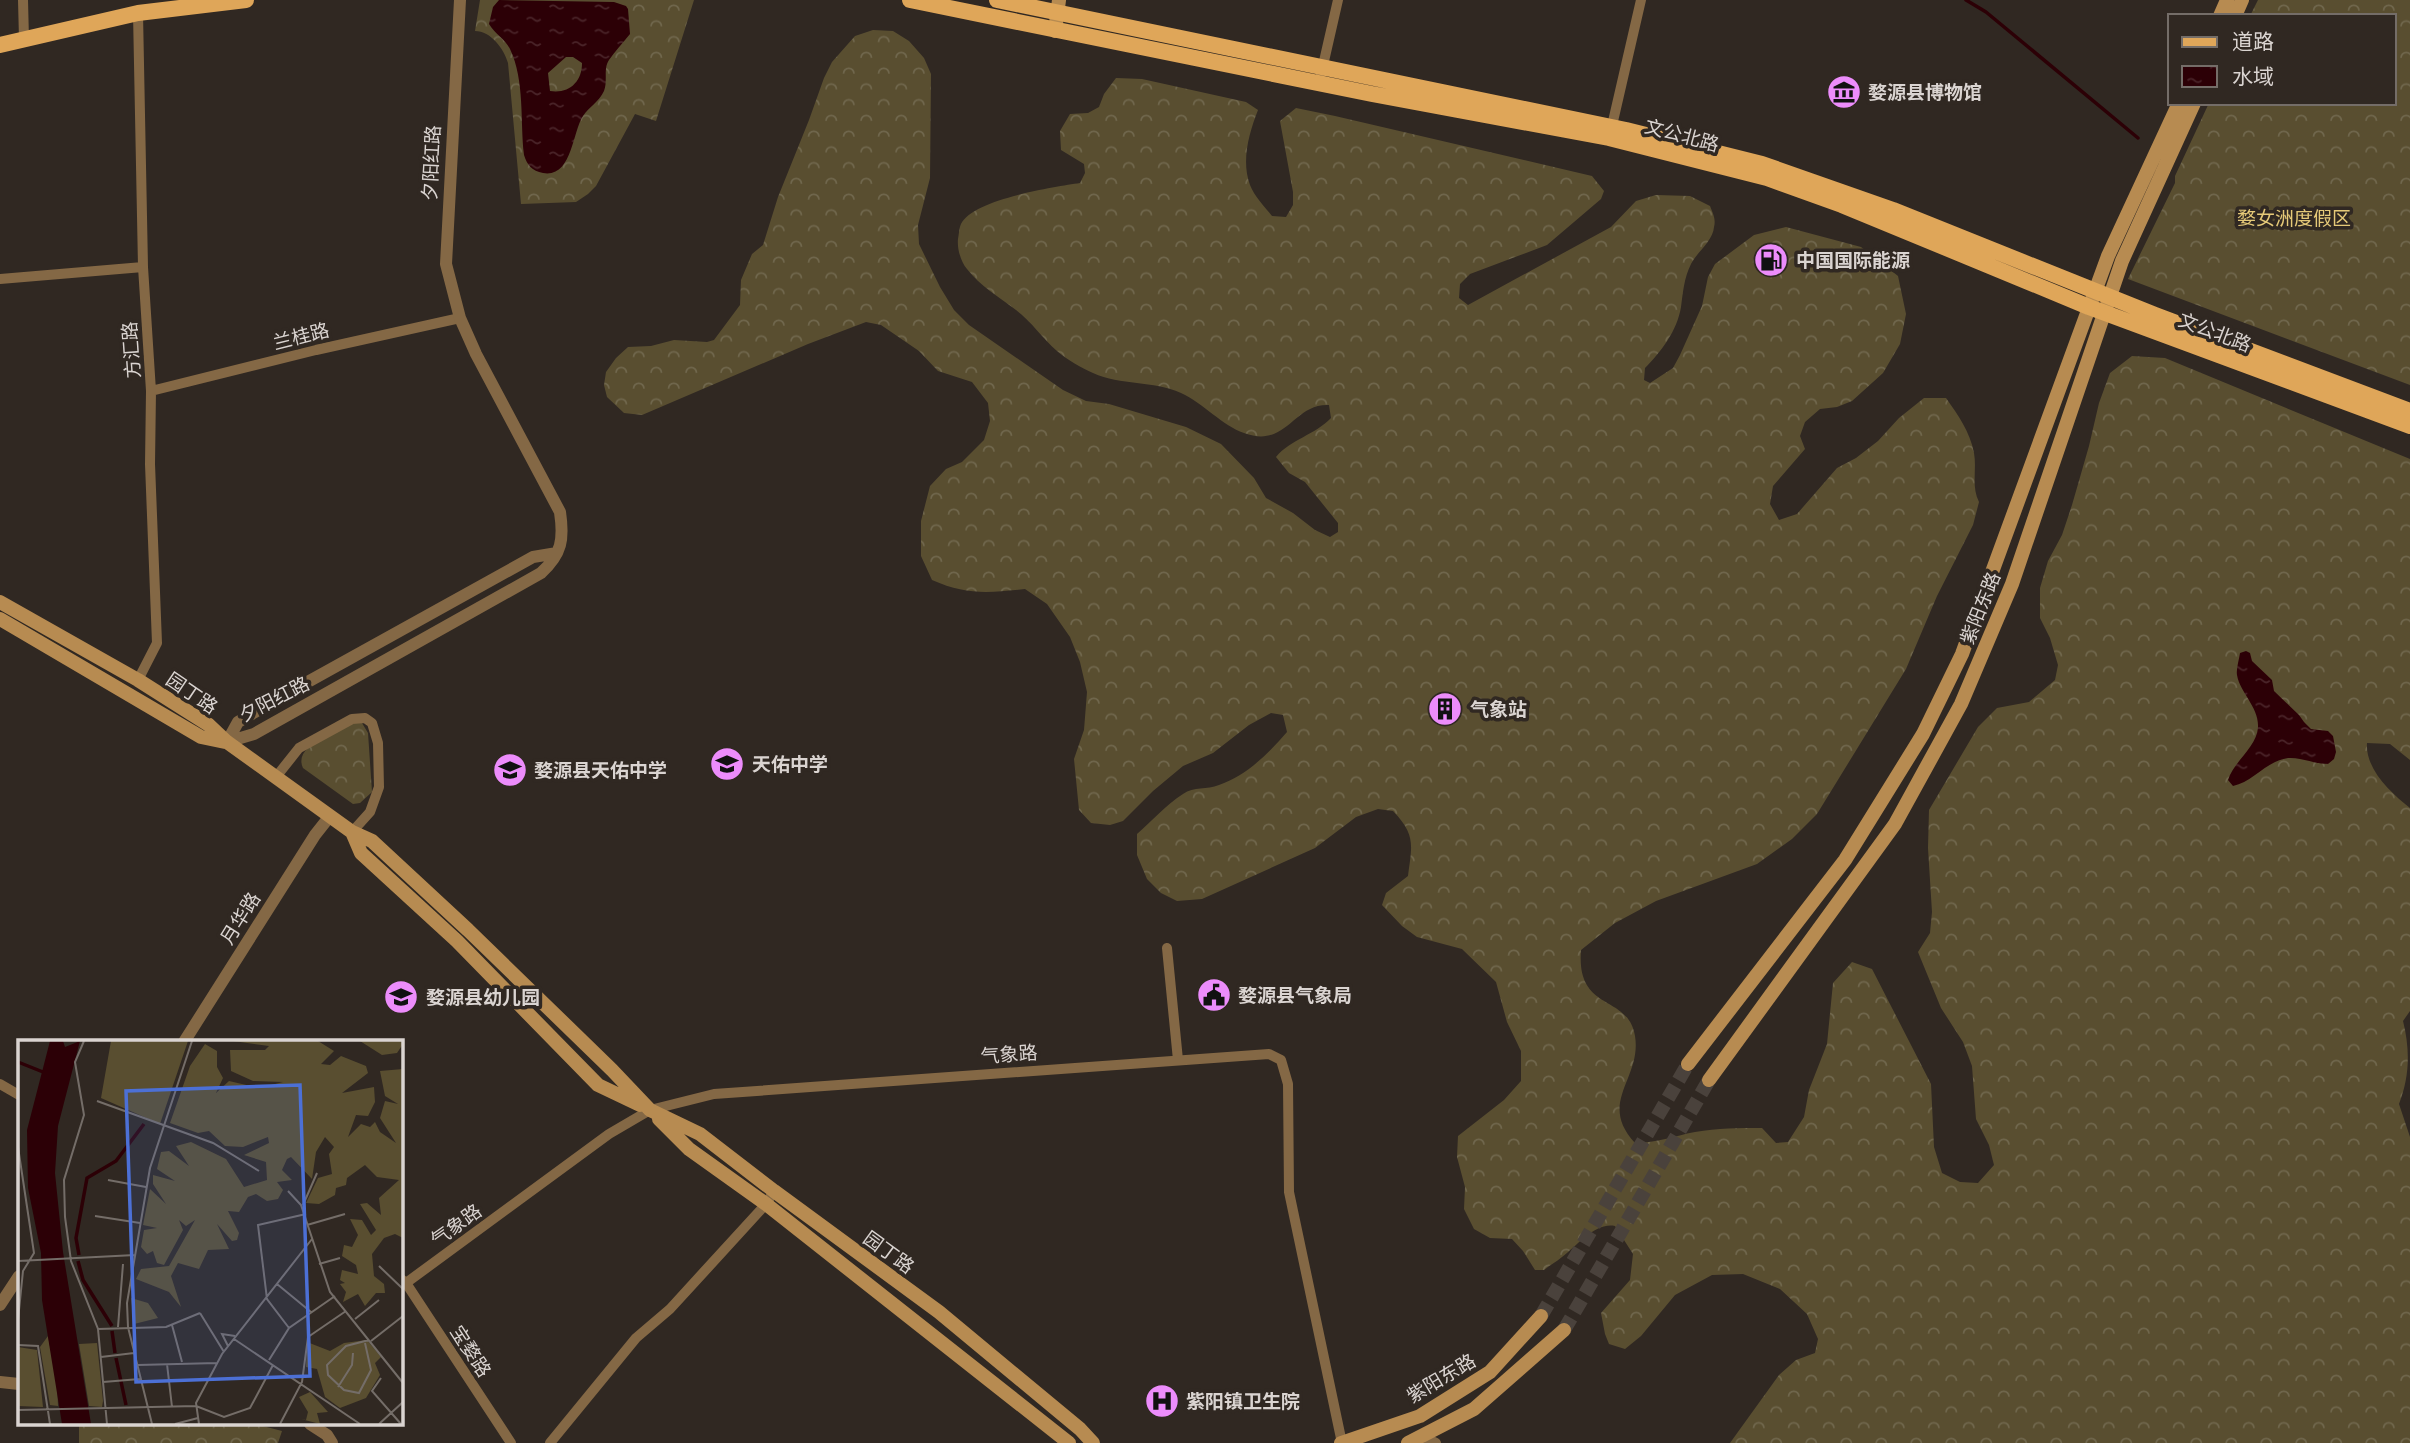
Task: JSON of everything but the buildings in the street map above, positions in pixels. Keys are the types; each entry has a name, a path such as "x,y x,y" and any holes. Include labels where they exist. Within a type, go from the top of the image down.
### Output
{"main road":[{"path":"0,45 138,13 203,2 245,0"},
{"name":"文公北路","path":"910,0 1055,31 1321,75 1762,164 1893,210 2099,302 2410,426"},
{"name":"文公北路","path":"997,0 1058,6 1321,75"},
{"path":"1055,31 1058,6"},
{"name":"紫阳东路","path":"1709,1080 1895,824 1961,704 2012,584 2099,302 2108,256 2178,105"},
{"name":"紫阳东路","path":"1688,1064 1845,860 1923,734 1962,654 2099,302 2122,261 2193,105"},
{"name":"文公北路","path":"2099,302 2410,411"},
{"name":"园丁路","path":"0,602 138,680 209,725 226,742 352,832 372,841 468,930 650,1110"},
{"path":"0,619 201,737 226,742"},
{"name":"园丁路","path":"352,832 361,853 457,941 598,1085 700,1134 770,1198 1069,1443"},
{"name":"园丁路","path":"770,1198 939,1312 1080,1429 1093,1443"},
{"name":"紫阳东路","path":"1341,1443 1420,1416 1490,1372 1541,1316"},
{"name":"紫阳东路","path":"1415,1440 1474,1409 1564,1330"}],"street":[{"path":"23,0 24,39"},
{"name":"夕阳红路","path":"226,742 254,734 529,580 547,567 557,553 564,533 561,512 476,354 460,318 446,264 460,0"},
{"path":"1321,75 1338,0"},
{"path":"1611,132 1641,0"},
{"name":"方汇路","path":"138,13 143,267 151,391 150,464 157,643 138,680"},
{"path":"0,279 143,267"},
{"name":"兰桂路","path":"151,391 460,318"},
{"name":"夕阳红路","path":"226,742 238,723 286,694 533,557 557,553"},
{"path":"276,777 299,748 352,719 365,718 372,723 378,743 379,787 370,812 352,832"},
{"name":"月华路","path":"185,1040 315,835 330,816"},
{"path":"1167,948 1178,1060"},
{"name":"气象路","path":"404,1281 609,1134 650,1110 714,1094 1269,1054 1281,1060 1288,1084 1289,1192 1341,1443"},
{"path":"0,1084 18,1094"},
{"path":"550,1443 636,1338 670,1309 770,1198"},
{"path":"0,1305 18,1278"},
{"name":"宝婺路","path":"404,1281 511,1443"},
{"path":"0,1382 18,1384"},
{"path":"313,1426 327,1435 332,1443"},
{"path":"1415,1440 1436,1443"}],"green space":[{"path":"480,0 694,0 656,121 635,114 596,186 576,202 521,204 508,63 496,42 486,34 475,31"},
{"name":"婺女洲度假区","path":"2258,0 2410,0 2410,385 2128,279 2175,183 2175,176 2208,105 2396,105 2396,14 2251,14"},
{"path":"873,30 893,31 909,41 924,58 931,74 930,178 918,225 919,244 954,310 969,325 1063,390 1086,401 1109,404 1186,427 1221,444 1254,478 1266,498 1330,537 1338,532 1338,523 1305,482 1289,473 1276,457 1331,418 1329,405 1317,406 1307,411 1270,435 1259,436 1236,430 1181,393 1159,386 1104,377 1065,358 1022,315 978,281 963,263 958,239 961,224 968,215 997,201 1080,183 1085,173 1084,164 1061,150 1060,131 1070,114 1088,113 1099,107 1104,94 1116,78 1142,79 1246,102 1258,110 1247,147 1247,176 1254,193 1272,216 1286,217 1293,205 1280,121 1296,108 1592,176 1604,191 1601,199 1547,245 1470,274 1460,284 1459,298 1468,305 1611,227 1636,201 1656,195 1690,196 1710,206 1715,224 1713,232 1689,269 1679,316 1672,333 1645,368 1644,380 1650,383 1673,368 1702,306 1708,277 1715,264 1754,235 1786,227 1861,247 1898,276 1906,314 1900,344 1883,373 1852,401 1837,407 1820,409 1805,422 1800,436 1805,449 1773,486 1770,504 1779,520 1797,514 1837,468 1878,441 1899,418 1924,398 1946,398 1967,431 1974,453 1975,490 1979,502 1973,525 1937,596 1906,669 1817,814 1792,839 1757,864 1656,901 1615,923 1581,950 1586,984 1594,994 1623,1013 1635,1036 1633,1065 1623,1090 1620,1115 1624,1128 1635,1143 1704,1131 1745,1128 1762,1128 1776,1143 1788,1142 1804,1117 1809,1090 1827,1044 1833,983 1852,962 1872,969 1931,1084 1934,1147 1942,1173 1960,1182 1978,1183 1994,1165 1989,1145 1976,1119 1972,1066 1963,1042 1941,1008 1918,952 1930,933 1932,912 1928,848 1929,810 1978,727 1997,708 2029,702 2055,680 2058,665 2050,638 2040,618 2040,588 2048,561 2062,535 2072,505 2099,403 2110,373 2132,356 2165,358 2410,459 2410,760 2390,744 2367,743 2367,753 2381,780 2410,808 2410,1011 2403,1021 2408,1063 2399,1104 2410,1137 2410,1443 1730,1443 1779,1375 1796,1360 1815,1353 1818,1339 1807,1314 1780,1289 1743,1274 1712,1275 1675,1295 1641,1336 1625,1349 1609,1344 1601,1313 1630,1280 1633,1254 1615,1226 1593,1231 1544,1270 1535,1270 1512,1239 1490,1238 1474,1229 1464,1209 1465,1187 1457,1157 1458,1136 1504,1100 1521,1081 1521,1051 1507,1022 1496,982 1462,949 1417,937 1382,905 1386,893 1408,876 1411,841 1406,827 1393,811 1378,809 1356,817 1315,848 1202,899 1177,901 1161,893 1147,879 1137,855 1137,834 1183,794 1229,781 1265,756 1287,732 1283,715 1271,713 1249,725 1213,753 1183,766 1123,821 1110,825 1091,823 1079,810 1074,759 1084,730 1087,692 1080,662 1070,637 1047,604 1025,589 977,592 944,585 932,580 921,556 921,521 930,486 946,469 962,462 984,440 990,421 988,403 972,382 938,371 919,351 881,325 866,322 642,415 624,413 607,397 604,385 606,372 628,347 651,346 674,340 714,340 740,305 741,280 752,254 763,245 778,197 824,78 832,62 855,36"},
{"path":"356,721 362,723 368,733 372,792 360,803 353,804 303,768 301,760 304,752 319,739"},
{"path":"79,1426 263,1426 282,1431 278,1443 79,1443"}],"water":[{"path":"499,0 614,2 628,9 630,34 607,64 604,91 583,116 566,162 553,173 536,171 525,159 518,74 510,49 489,24 493,7","holes":["566,57 573,57 582,63 577,81 563,91 550,91 548,73"]},
{"path":"2240,653 2250,653 2252,661 2272,680 2274,691 2311,729 2328,731 2333,736 2336,752 2334,759 2328,764 2288,758 2273,763 2240,784 2233,786 2228,780 2254,741 2258,727 2256,713 2237,675"}],"waterway":[{"path":"1966,0 1986,12 2138,138"}],"tunnel":[{"path":"1541,1316 1688,1064"},
{"path":"1564,1330 1709,1080"}],"place":[{"name":"婺源县博物馆","path":"1844,92"},
{"name":"中国国际能源","path":"1771,260"},
{"name":"气象站","path":"1445,709"},
{"name":"天佑中学","path":"727,764"},
{"name":"婺源县天佑中学","path":"510,770"},
{"name":"婺源县气象局","path":"1214,995"},
{"name":"婺源县幼儿园","path":"401,997"},
{"name":"紫阳镇卫生院","path":"1162,1401"}]}
